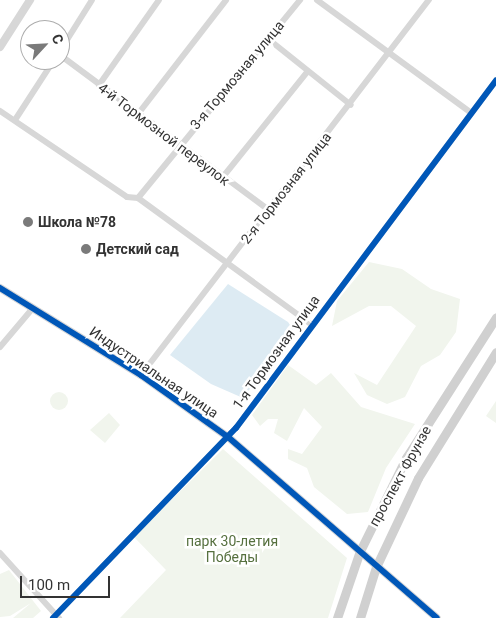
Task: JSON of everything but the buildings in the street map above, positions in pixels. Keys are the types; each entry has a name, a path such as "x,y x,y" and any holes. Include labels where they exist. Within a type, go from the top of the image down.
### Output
{"main road":[{"name":"проспект Фрунзе","path":"337,618 360,551 406,458 496,317"},
{"name":"проспект Фрунзе","path":"360,618 376,567 418,478 496,352"}],"street":[{"path":"0,47 30,0"},
{"path":"70,35 92,0"},
{"path":"99,85 159,0"},
{"path":"138,114 226,0"},
{"name":"3-я Тормозная улица","path":"138,198 179,145 300,0"},
{"path":"317,0 389,57 470,112"},
{"name":"2-я Тормозная улица","path":"141,375 389,57 430,0"},
{"path":"267,38 350,105"},
{"name":"4-й Тормозной переулок","path":"70,63 222,178 269,210"},
{"path":"15,120 48,70"},
{"path":"222,178 308,71"},
{"name":"1-я Тормозная улица","path":"56,617 228,437 470,112 496,81"},
{"path":"0,111 127,197 138,198 311,324"},
{"name":"Индустриальная улица","path":"0,288 141,375 228,437 437,618"},
{"path":"0,347 33,308"},
{"path":"0,553 56,617"}],"green space":[{"path":"369,262 402,269 431,289 460,299 456,332 440,355 421,366 405,397 387,404 367,395 354,373 377,385 416,326 391,306 369,306 332,326 337,301"},
{"path":"288,365 316,385 331,373 361,407 415,424 386,468 368,512 347,514 314,487 307,468 288,459 288,449 302,454 322,427 304,408 287,441 274,433 278,419 268,419 260,426 252,415"},
{"path":"59,392 65,395 68,401 65,407 59,410 53,407 50,401 53,395"},
{"path":"496,401 496,423 486,416"},
{"path":"109,413 120,425 105,443 90,430"},
{"name":"парк 30-летия Победы","path":"223,449 347,558 328,618 120,618 166,570 134,537"},
{"path":"9,570 41,611 33,618 13,618 31,603 10,616 0,617 0,574"}],"shaded area":[{"path":"228,284 288,322 294,331 243,398 211,384 170,355"}],"cycle path":[{"path":"53,618 236,428 496,81"},
{"path":"0,288 141,375 228,437 437,618"}],"place":[{"name":"Школа №78","path":"28,222"},
{"name":"Детский сад","path":"86,249"}]}
